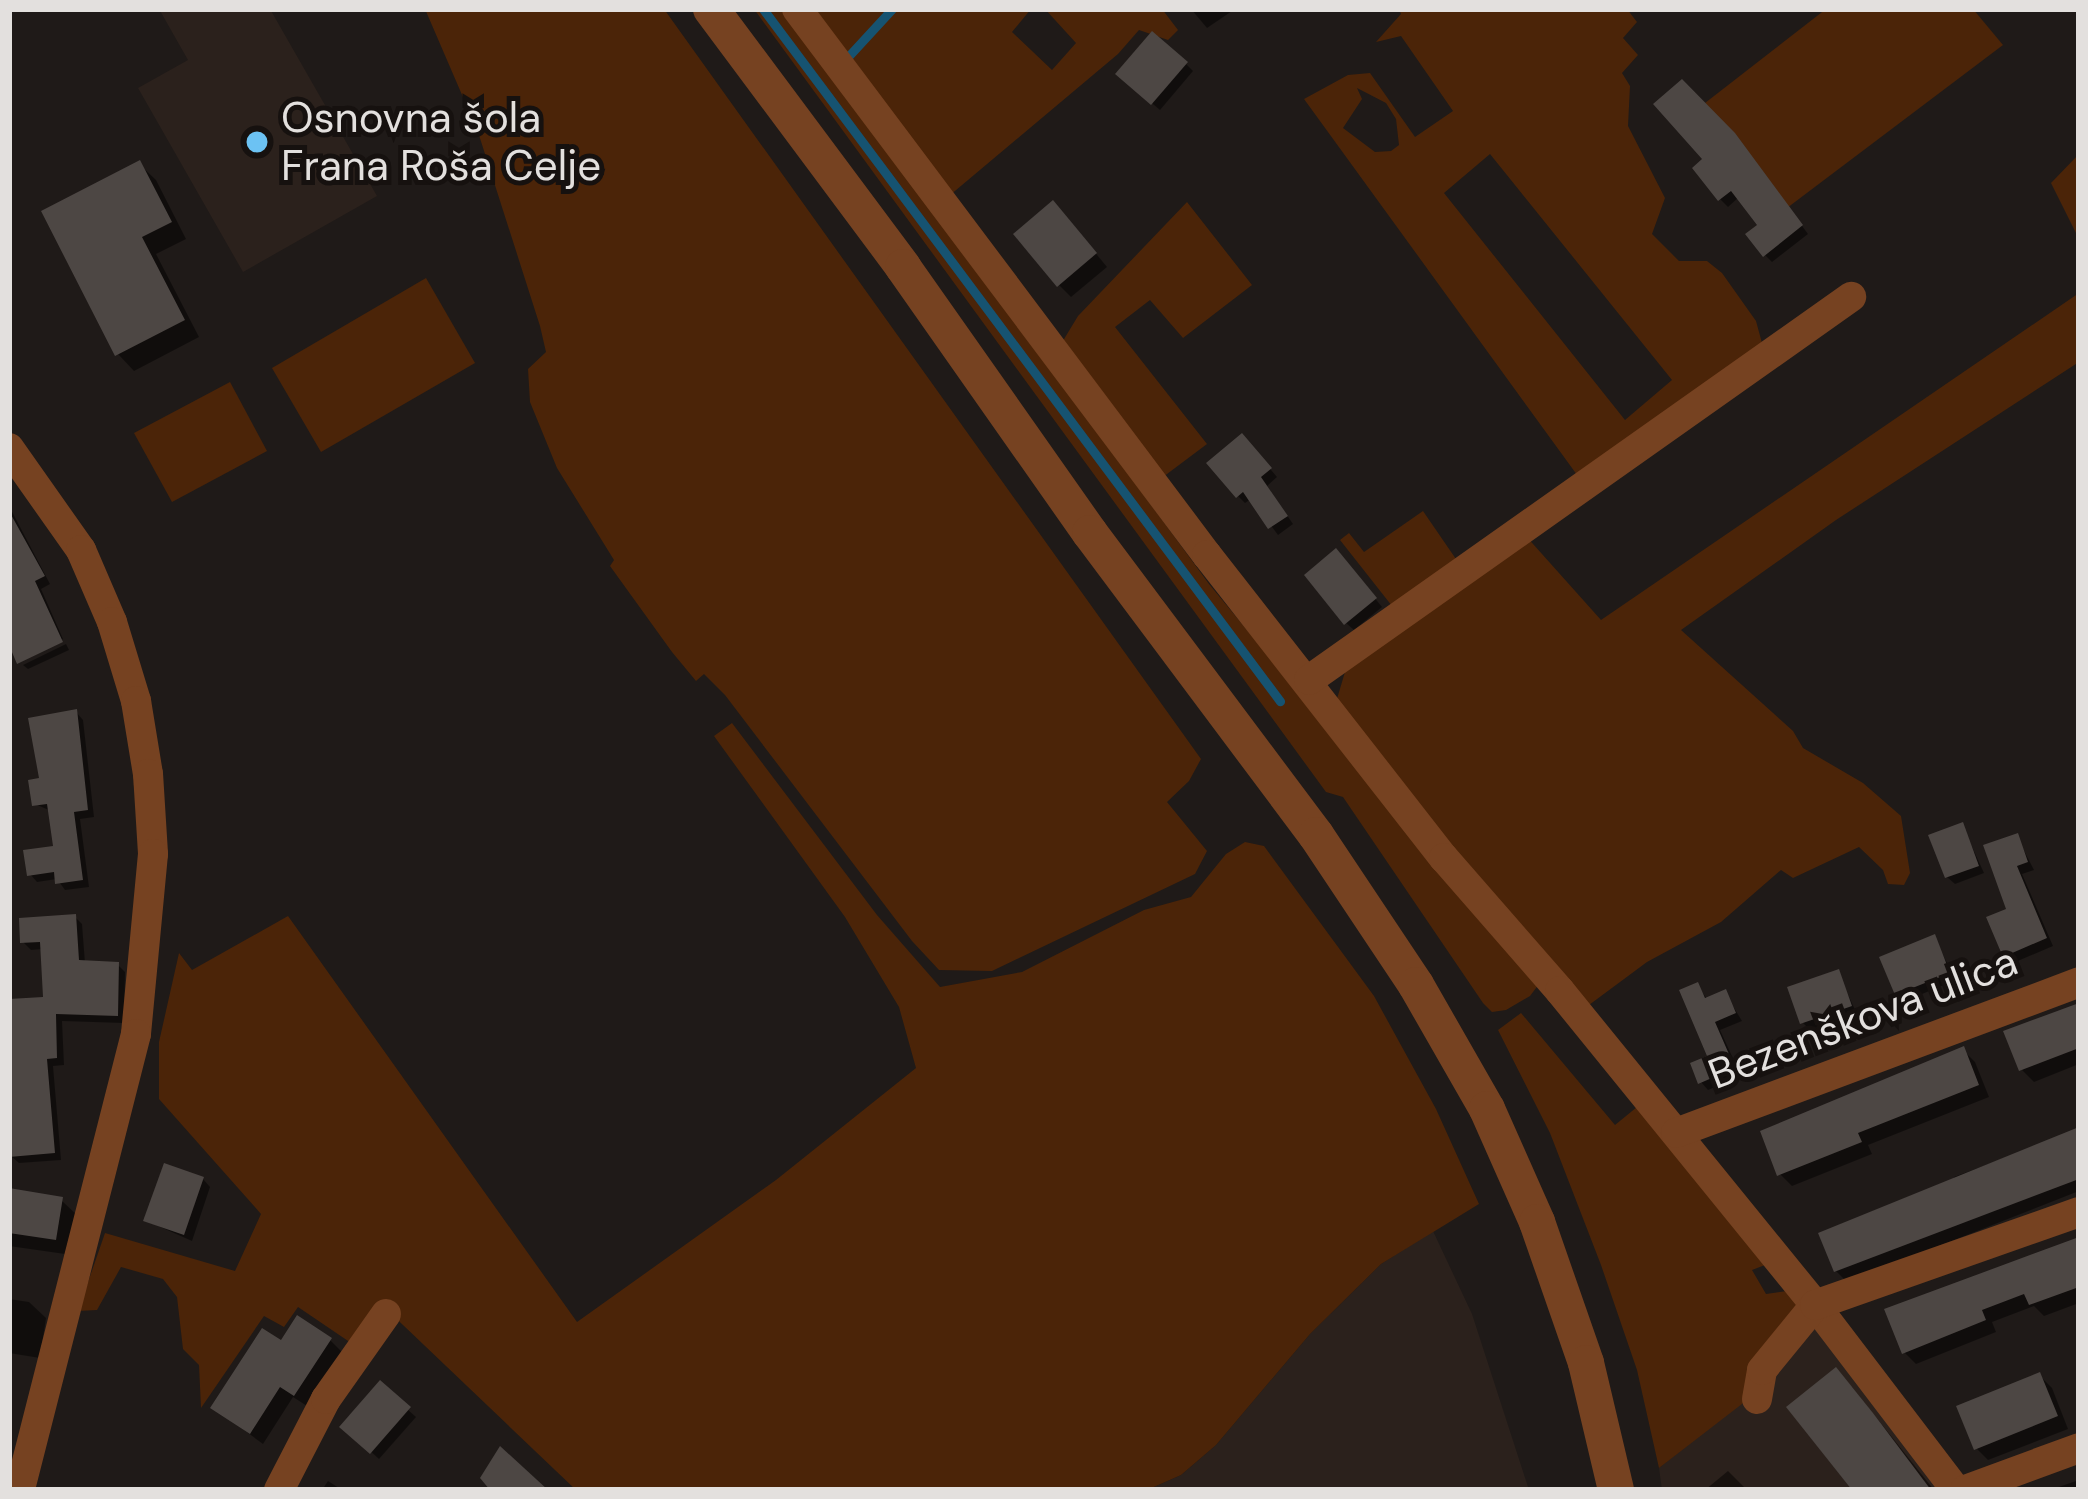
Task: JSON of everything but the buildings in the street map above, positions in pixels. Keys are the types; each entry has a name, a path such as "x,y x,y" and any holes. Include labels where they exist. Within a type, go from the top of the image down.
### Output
{"street":[{"path":"711,9 903,267 1090,533 1316,835 1416,985 1487,1109 1537,1222 1586,1363 1616,1490"},
{"path":"797,9 1042,341 1444,858 1676,1133 1960,1490 2079,1448"},
{"path":"1309,680 1851,297"},
{"path":"9,448 81,550 112,622 139,719 152,854 136,1034 20,1490"},
{"name":"Bezenškova ulica","path":"1676,1133 2079,982"},
{"path":"1756,1399 1762,1370 1815,1305 2079,1212"},
{"path":"279,1490 326,1399 386,1314"}],"shaded area":[{"name":"Osnovna šola Frana Roša Celje","path":"159,9 270,9 377,196 243,272 138,88 188,60"},
{"path":"425,9 664,9 1201,759 1189,781 1167,802 1207,851 1195,874 992,971 939,970 912,941 725,695 704,674 696,681 672,652 610,566 614,560 557,468 530,402 528,369 546,352 540,326 478,132"},
{"path":"754,9 788,9 1209,584 1539,984 1530,996 1506,1010 1492,1012 1483,1003 1343,797 1326,792"},
{"path":"810,9 1031,9 1012,32 1052,70 1076,43 1045,9 1162,9 1178,30 1168,40 1139,30 1118,54 949,196"},
{"path":"1399,9 1627,9 1637,22 1623,38 1638,55 1622,73 1630,86 1628,126 1665,198 1652,234 1679,261 1707,261 1722,273 1756,321 1762,343 1580,479 1304,99 1348,75 1370,73 1415,137 1453,111 1401,36 1376,42 1401,14","holes":["1357,88 1386,103 1396,119 1399,145 1391,151 1375,152 1343,128 1362,99","1490,154 1672,380 1625,420 1444,193"]},
{"path":"1826,9 1973,9 2003,45 1787,208 1705,103"},
{"path":"2079,154 2079,239 2051,183"},
{"path":"1187,202 1252,285 1183,338 1150,300 1115,327 1207,444 1159,480 1058,349 1078,316"},
{"path":"426,278 475,363 321,452 272,368"},
{"path":"2079,293 2079,362 1836,520 1681,630 1793,731 1803,748 1863,783 1901,816 1910,873 1904,885 1888,884 1883,870 1859,847 1793,878 1781,870 1721,922 1647,962 1589,1005 1527,943 1336,702 1345,672 1525,535 1601,620"},
{"path":"230,382 267,451 172,502 134,433"},
{"path":"1423,511 1458,562 1392,606 1340,540 1349,533 1364,552"},
{"path":"732,723 877,915 940,987 1022,972 1144,910 1191,897 1226,854 1245,842 1264,846 1374,996 1436,1109 1479,1204 1381,1264 1310,1334 1216,1445 1181,1475 1147,1490 576,1490 382,1305 354,1345 298,1307 284,1327 264,1316 201,1408 199,1365 183,1349 177,1297 163,1279 121,1267 97,1310 78,1311 105,1233 235,1271 261,1214 159,1099 159,1042 179,953 192,970 288,916 577,1322 776,1180 916,1068 899,1007 845,917 714,736"},
{"path":"1521,1013 1615,1125 1637,1107 1765,1265 1752,1270 1766,1294 1787,1291 1798,1307 1751,1397 1659,1468 1637,1370 1601,1265 1550,1133 1498,1030"},
{"path":"1433,1231 1472,1314 1529,1490 1147,1490 1181,1475 1216,1445 1310,1334 1381,1264"},
{"path":"1798,1307 1943,1490 1662,1490 1659,1468 1697,1437"}],"waterway":[{"path":"763,9 1280,701"},
{"path":"844,61 892,9"}],"place":[{"name":"Osnovna šola Frana Roša Celje","path":"257,142"}]}
